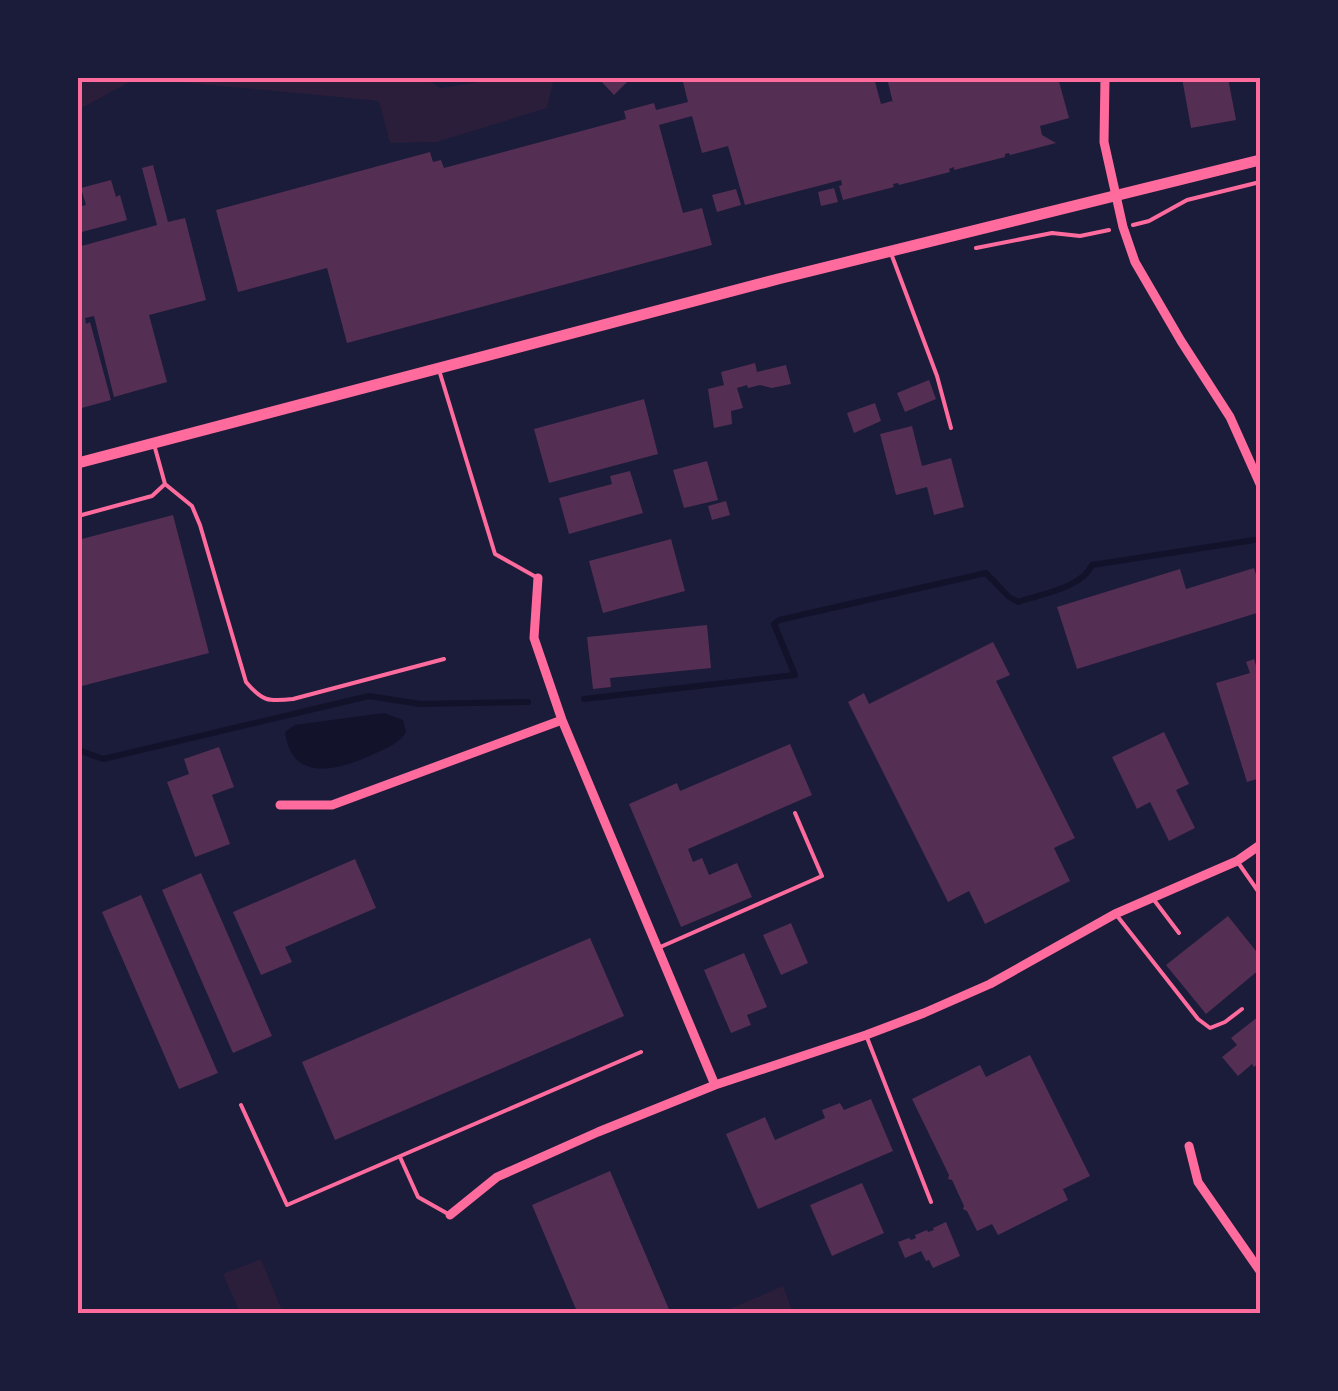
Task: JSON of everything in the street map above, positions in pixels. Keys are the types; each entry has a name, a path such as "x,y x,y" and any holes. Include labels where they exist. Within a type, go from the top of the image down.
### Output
{"main road":[{"path":"78,463 778,279 1260,160"}],"street":[{"path":"1105,78 1104,142 1135,262 1230,418 1260,484"},
{"path":"538,578 534,638 562,720 714,1085"},
{"path":"280,806 332,805 562,720"},
{"path":"450,1215 497,1177 714,1085 924,1014 990,984 1114,914 1237,860 1260,845"},
{"path":"1189,1146 1198,1182 1260,1271"}],"lane":[{"path":"890,252 952,428"},
{"path":"439,370 495,554 538,578"},
{"path":"154,443 165,484 192,506 246,682 259,697 275,701 292,699 444,659"},
{"path":"78,516 152,496 165,484"},
{"path":"658,948 822,876 795,813"},
{"path":"1237,860 1260,894"},
{"path":"1152,896 1180,933"},
{"path":"1114,914 1198,1019 1210,1028 1242,1009"},
{"path":"866,1035 931,1202"},
{"path":"242,1104 287,1206 641,1052"},
{"path":"400,1157 418,1197 450,1215"}],"path":[{"path":"961,250 1052,233 1080,236 1123,227 1149,221 1186,200 1260,182"}],"shaded area":[{"path":"78,78 137,78 78,110"},
{"path":"137,78 424,78 441,88 504,78 554,78 547,108 437,142 390,143 379,101"},
{"path":"384,713 403,720 406,732 392,745 360,760 319,769 297,760 289,749 285,732 295,725"},
{"path":"261,1259 283,1313 240,1313 223,1274"},
{"path":"783,1286 793,1313 720,1313"}],"building":[{"path":"631,78 614,95 600,80"},
{"path":"682,78 874,78 881,104 893,103 887,78 1058,78 1069,118 1040,126 1042,135 1056,143 954,167 950,172 843,200 841,180 745,205 728,146 702,153 692,116 659,125 683,213 702,208 712,245 347,343 327,268 238,292 216,210 430,152 433,162 441,160 444,168 626,119 624,111 654,103 656,110 688,102"},
{"path":"1182,78 1228,78 1236,120 1191,128"},
{"path":"153,165 168,222 185,218 206,300 149,315 167,382 114,397 94,316 85,318 86,324 90,322 111,400 78,409 78,247 157,225 142,168"},
{"path":"111,180 127,220 78,233 78,207 86,205 81,188"},
{"path":"834,188 838,202 821,206 818,192"},
{"path":"736,189 741,205 717,212 712,195"},
{"path":"755,363 757,372 786,365 791,384 737,388 743,408 731,411 732,424 714,428 708,389 724,385 721,372"},
{"path":"929,380 936,399 905,412 897,393"},
{"path":"644,399 658,454 549,483 534,429"},
{"path":"875,403 881,421 854,433 847,413"},
{"path":"912,426 922,466 951,458 964,507 934,515 927,487 896,495 880,434"},
{"path":"707,461 718,500 684,508 673,470"},
{"path":"630,471 643,513 569,534 559,498 612,484 610,476"},
{"path":"726,501 730,515 712,520 708,506"},
{"path":"173,515 209,653 78,687 78,540"},
{"path":"671,539 685,591 603,613 589,561"},
{"path":"1254,568 1260,588 1260,612 1077,669 1057,607 1180,569 1186,589"},
{"path":"707,625 711,668 610,678 611,687 593,689 587,637"},
{"path":"993,642 1010,675 996,681 1075,838 1054,848 1070,881 985,924 969,891 948,902 848,702 864,693 869,704"},
{"path":"1254,659 1260,678 1260,778 1247,782 1216,683 1250,673 1246,662"},
{"path":"1164,732 1189,784 1176,790 1195,828 1169,841 1150,802 1137,809 1112,757"},
{"path":"790,744 812,795 688,849 693,862 702,858 709,875 737,863 752,897 681,927 629,804 677,783 680,791"},
{"path":"219,747 234,787 212,795 230,844 195,857 167,782 189,774 184,759"},
{"path":"355,859 376,908 285,947 292,962 261,975 233,912"},
{"path":"201,873 272,1036 233,1053 162,890"},
{"path":"141,895 218,1073 179,1089 102,912"},
{"path":"1228,916 1260,956 1260,969 1206,1014 1166,965"},
{"path":"791,923 808,963 781,975 763,935"},
{"path":"590,938 624,1016 335,1140 302,1062"},
{"path":"744,953 767,1007 747,1015 751,1025 731,1033 704,970"},
{"path":"1259,1016 1260,1062 1238,1076 1222,1057 1237,1045 1231,1038"},
{"path":"1030,1055 1090,1176 1063,1189 1068,1200 998,1235 992,1224 977,1231 952,1180 948,1179 912,1099 980,1065 986,1077"},
{"path":"871,1099 893,1151 758,1209 726,1134 765,1117 775,1140 825,1118 822,1110 840,1103 844,1110"},
{"path":"610,1171 671,1314 578,1314 532,1205"},
{"path":"862,1183 884,1233 832,1256 810,1205"},
{"path":"946,1222 960,1256 933,1268 921,1251 905,1258 898,1242 916,1238 915,1235"}],"waterway":[{"path":"584,699 795,675 774,624 779,620 986,573 1018,602 1070,585 1092,565 1254,540"},
{"path":"78,750 103,759 369,696 420,704 528,702"}]}
